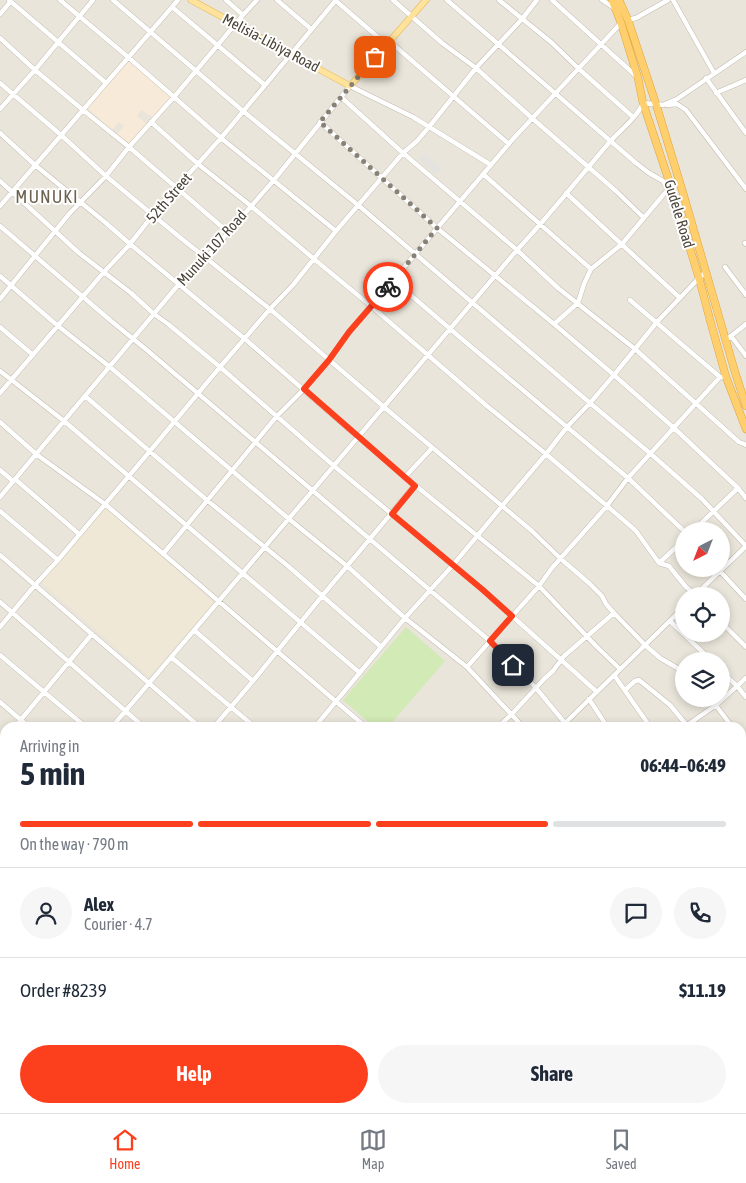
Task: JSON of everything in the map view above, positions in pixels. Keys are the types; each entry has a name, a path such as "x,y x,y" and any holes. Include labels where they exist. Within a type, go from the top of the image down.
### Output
{"highway":[{"name":"Gudele Road","path":"612,0 624,22 660,104 706,272 728,338 735,372 746,406"},
{"name":"Gudele Road","path":"619,0 643,103 699,278 723,377 746,429"}],"main road":[{"name":"Melisia-Libiya Road","path":"191,0 350,86"},
{"name":"Munuki 107 Road","path":"350,86 426,0"}],"street":[{"path":"60,0 221,138 336,232"},
{"path":"0,109 93,0"},
{"path":"113,0 473,302 702,499 746,546 730,560"},
{"path":"0,206 178,0"},
{"path":"226,0 243,15"},
{"path":"0,299 69,214 106,176 257,0"},
{"path":"277,0 311,29"},
{"path":"336,0 509,144"},
{"name":"52th Street","path":"0,394 130,244 164,201 221,138 336,0"},
{"path":"393,0 442,43 476,68 644,218"},
{"path":"447,0 610,141 649,173 663,181 670,190 622,244 591,269 578,303 554,324"},
{"path":"499,0 552,42 633,117"},
{"path":"0,627 220,367 293,285 381,178 403,153 417,141 452,96 522,20 537,0"},
{"path":"552,0 638,78"},
{"path":"602,0 609,6 616,8"},
{"path":"163,554 277,416 329,360 349,332 509,144 601,43 624,22 636,18 668,0"},
{"path":"673,0 714,73"},
{"path":"0,14 10,1 106,83"},
{"path":"172,7 265,85"},
{"path":"0,38 35,70 228,232"},
{"path":"660,104 677,99 746,52"},
{"path":"706,78 746,133"},
{"path":"716,93 746,80"},
{"path":"0,84 106,176 270,310 532,531 602,596 614,613 644,645 675,667"},
{"path":"350,86 392,106 491,165"},
{"name":"Munuki 107 Road","path":"0,497 179,284 206,258 274,180 350,86"},
{"path":"341,97 558,288 635,349 739,442 746,445"},
{"path":"116,722 610,141 640,110 643,103 677,104 686,110 746,190"},
{"path":"151,122 198,164 371,306 636,531 659,563 669,566 686,587"},
{"path":"320,122 437,228 614,375 674,428 738,488 746,498"},
{"path":"0,134 246,339 415,486 539,586 620,669"},
{"path":"484,174 591,269"},
{"path":"0,181 79,252 220,367 334,466 483,590 597,692"},
{"path":"566,193 680,298"},
{"path":"0,226 490,641 566,722 675,616"},
{"path":"724,267 746,295"},
{"path":"319,722 657,322 706,272"},
{"path":"0,276 347,566 405,618 468,667 519,722"},
{"path":"393,280 628,478 675,522"},
{"path":"468,667 606,507 628,478 696,403 723,377 630,300"},
{"path":"746,324 728,338 746,356"},
{"path":"0,327 33,355"},
{"path":"0,371 64,421 360,673"},
{"path":"85,396 381,647"},
{"path":"0,422 36,454 105,504 360,722"},
{"path":"405,477 432,448"},
{"path":"0,470 79,534"},
{"path":"218,722 415,486"},
{"path":"702,522 738,488"},
{"path":"0,511 58,560"},
{"path":"659,563 675,548"},
{"path":"0,556 194,722"},
{"path":"726,578 746,599"},
{"path":"0,602 138,722"},
{"path":"503,722 553,670 560,660 614,613"},
{"path":"670,621 703,652"},
{"path":"194,630 253,681"},
{"path":"730,631 746,647"},
{"path":"21,720 92,634"},
{"path":"0,655 79,722"},
{"path":"170,658 249,722"},
{"path":"614,675 647,722"},
{"path":"730,692 746,678"},
{"path":"730,679 746,697"},
{"path":"625,690 635,681 639,680 670,705 682,722"},
{"path":"589,700 604,722"},
{"path":"0,702 23,722"},
{"path":"693,722 712,707"},
{"path":"718,707 729,722"}],"shaded area":[{"path":"0,0 746,0 746,722 0,722"},
{"path":"127,57 172,98 154,118 141,110 137,116 148,125 127,145 116,135 124,126 119,122 112,130 84,105 97,88 99,91"},
{"path":"424,153 442,169 436,175 419,159"},
{"path":"105,507 214,603 149,677 40,581"}],"green space":[{"path":"406,627 445,661 392,722 368,722 343,700"}],"way so far":[{"path":"375,57 320,122 437,228 388,287"}],"district":[{"name":"MUNUKI","path":"47,197"}],"route":[{"path":"388,287 304,389 415,486 392,514 512,616 490,641 513,665"}]}
